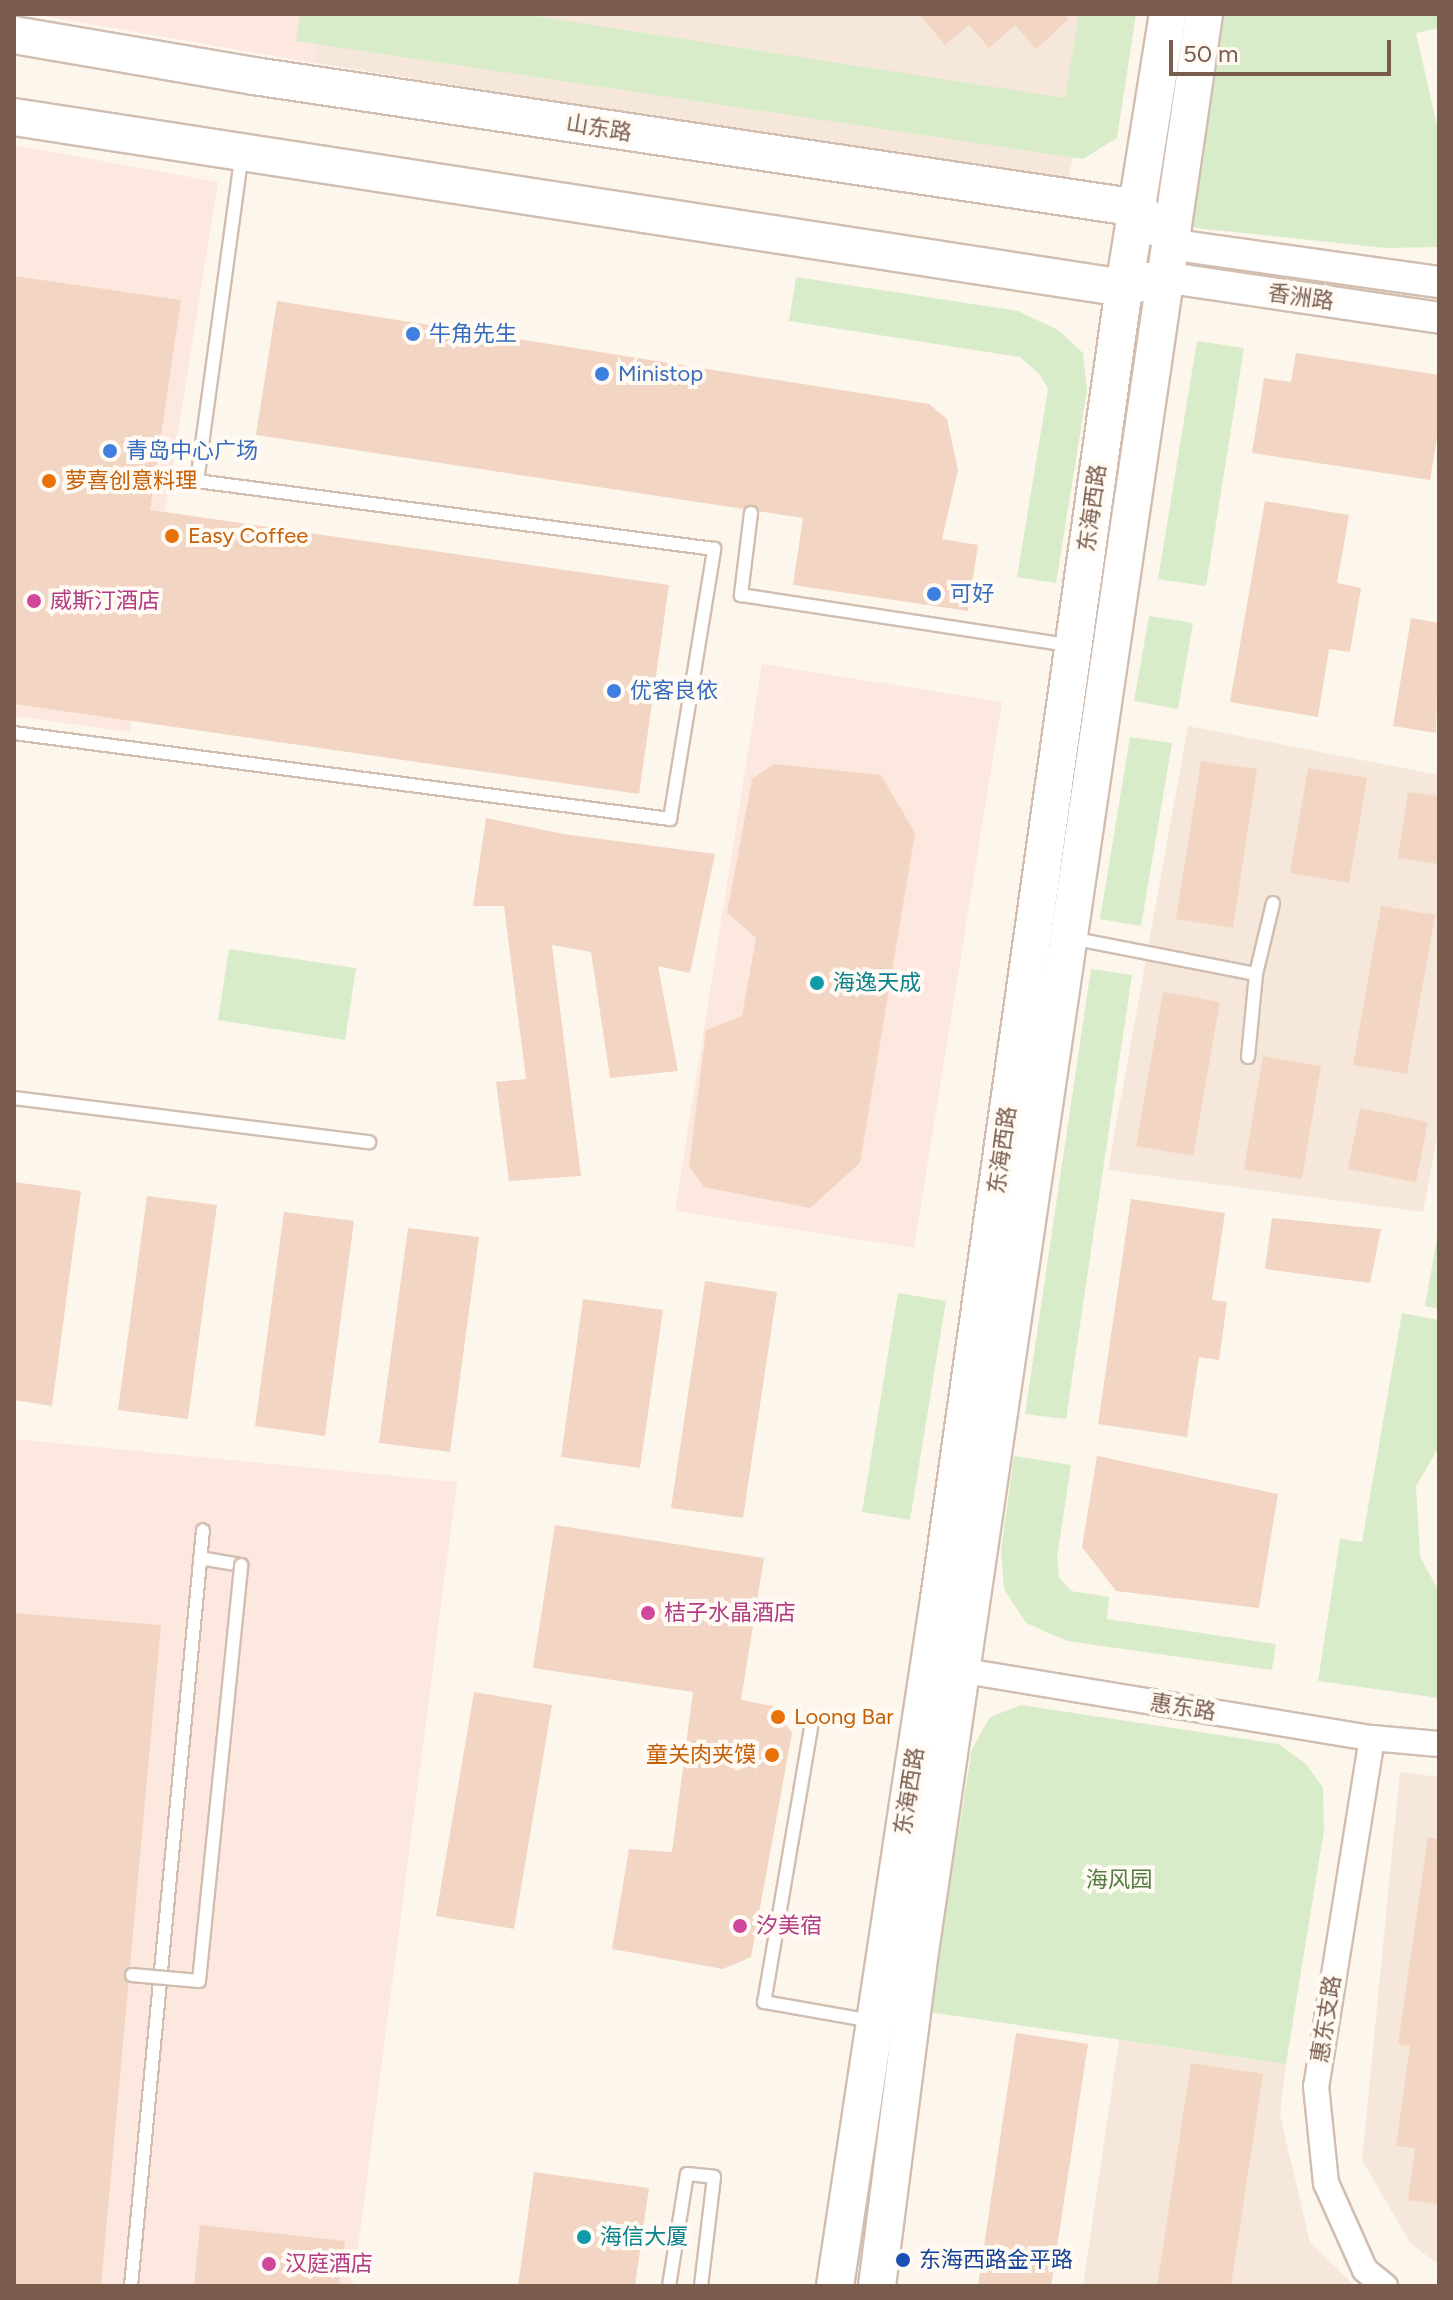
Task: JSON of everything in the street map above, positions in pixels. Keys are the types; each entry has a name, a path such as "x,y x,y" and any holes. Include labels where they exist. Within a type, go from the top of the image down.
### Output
{"main road":[{"name":"东海西路","path":"877,2286 945,1668 1072,645 1168,14"},
{"name":"东海西路","path":"835,2286 872,2021 945,1668 1068,938 1204,14"},
{"name":"山东路","path":"14,35 254,76 1138,208"},
{"path":"14,117 1124,288 1166,260 1138,208"}],"street":[{"name":"香洲路","path":"1166,260 1439,282"},
{"name":"香洲路","path":"1166,260 1439,318"},
{"name":"惠东路","path":"945,1668 1372,1738 1439,1744"},
{"name":"惠东支路","path":"1372,1738 1316,2086 1326,2183 1365,2270 1385,2286"}],"lane":[{"path":"14,733 670,819 714,549 197,481 242,154"},
{"path":"751,513 741,595 1072,645"},
{"path":"1248,1057 1256,974 1273,903"},
{"path":"1068,938 1256,974"},
{"path":"14,1098 369,1142"},
{"path":"131,2286 203,1530"},
{"path":"132,1975 199,1981 241,1565 200,1558"},
{"path":"811,1728 764,2002 872,2021"},
{"path":"669,2286 687,2174 714,2177 701,2286"}],"shaded area":[{"path":"33,14 320,14 314,63"},
{"path":"320,14 1100,14 1068,182 314,63"},
{"path":"14,145 218,182 130,732 14,716"},
{"name":"海逸天成","path":"762,664 1002,702 914,1248 675,1211"},
{"path":"1188,726 1439,775 1439,1128 1423,1212 1108,1170"},
{"path":"14,1439 457,1482 353,2286 14,2286"},
{"path":"1400,1772 1439,1777 1439,2265 1410,2243 1362,2160"},
{"path":"1119,2040 1286,2064 1280,2115 1310,2242 1355,2286 1083,2286"}],"green space":[{"path":"300,14 522,14 1065,98 1079,14 1136,14 1117,138 1083,159 296,41"},
{"path":"1218,14 1439,14 1439,28 1416,33 1439,134 1439,247 1386,248 1187,227"},
{"path":"796,277 1018,311 1058,330 1083,353 1087,391 1056,583 1017,577 1048,389 1040,375 1020,357 789,321"},
{"path":"1197,341 1244,348 1206,586 1158,579"},
{"path":"1149,616 1193,623 1178,709 1134,701"},
{"path":"1130,737 1172,743 1141,926 1100,919"},
{"path":"229,949 356,968 345,1040 218,1020"},
{"path":"1091,969 1132,975 1066,1419 1025,1414"},
{"path":"1439,1227 1439,1309 1425,1306"},
{"path":"898,1293 946,1301 910,1520 862,1512"},
{"path":"1402,1313 1439,1320 1439,1447 1416,1486 1420,1557 1439,1591 1439,1698 1318,1681 1340,1539 1362,1542"},
{"path":"1014,1456 1071,1465 1057,1558 1059,1577 1071,1591 1109,1597 1107,1619 1276,1644 1272,1670 1067,1641 1026,1623 1004,1589 1001,1550"},
{"name":"海风园","path":"1021,1705 1279,1744 1307,1765 1323,1788 1324,1830 1286,2064 929,2012 972,1749 990,1717"}],"building":[{"path":"919,14 1064,14 1069,19 1036,49 1015,25 989,48 969,25 945,45"},
{"path":"14,276 181,300 150,510 669,585 639,794 14,704"},
{"path":"277,301 929,404 947,419 958,470 942,539 978,545 968,611 793,585 803,518 256,435"},
{"path":"1296,353 1439,375 1439,426 1430,480 1252,453 1264,378 1291,382"},
{"path":"1265,501 1349,515 1337,583 1361,588 1350,652 1329,649 1318,717 1230,702"},
{"path":"1411,618 1439,623 1436,733 1393,726"},
{"path":"1201,761 1257,769 1233,928 1176,919"},
{"path":"774,764 881,775 915,833 860,1163 810,1208 704,1187 689,1166 706,1030 742,1016 756,938 727,913 752,779"},
{"path":"1308,768 1367,778 1349,883 1290,873"},
{"path":"1408,792 1439,796 1439,864 1398,858"},
{"path":"486,818 563,834 715,854 690,973 658,966 678,1071 610,1078 591,952 552,945 581,1176 509,1181 496,1082 526,1079 504,906 473,906"},
{"path":"1381,906 1435,915 1407,1074 1353,1065"},
{"path":"1163,992 1220,1002 1193,1156 1136,1146"},
{"path":"1263,1056 1321,1066 1302,1179 1244,1169"},
{"path":"1360,1108 1428,1122 1416,1182 1348,1169"},
{"path":"14,1182 81,1191 52,1406 14,1400"},
{"path":"147,1196 217,1205 188,1419 118,1410"},
{"path":"1131,1199 1225,1213 1212,1300 1227,1302 1219,1360 1199,1357 1187,1437 1098,1424"},
{"path":"284,1212 354,1221 325,1436 255,1426"},
{"path":"1272,1218 1381,1229 1370,1283 1265,1269"},
{"path":"408,1228 479,1237 450,1452 379,1443"},
{"path":"705,1281 777,1292 743,1518 671,1508"},
{"path":"583,1299 663,1310 640,1468 561,1457"},
{"path":"1097,1456 1278,1494 1259,1608 1116,1591 1082,1547"},
{"path":"555,1525 764,1558 741,1700 773,1706 792,1733 751,1957 723,1969 612,1949 629,1849 672,1852 693,1692 533,1668"},
{"path":"14,1613 161,1625 101,2286 14,2286"},
{"path":"474,1692 552,1705 514,1929 436,1916"},
{"path":"1428,1837 1439,1839 1439,2204 1408,2200 1415,2148 1396,2146 1410,2046 1398,2044"},
{"path":"1016,2033 1088,2044 1051,2286 978,2286"},
{"path":"1191,2063 1263,2074 1231,2286 1157,2286"},
{"name":"海信大厦","path":"534,2172 649,2188 635,2286 518,2286"},
{"name":"汉庭酒店","path":"200,2225 345,2241 339,2286 194,2286"}],"place":[{"name":"牛角先生","path":"413,334"},
{"name":"Ministop","path":"602,374"},
{"name":"青岛中心广场","path":"110,451"},
{"name":"萝喜创意料理","path":"49,481"},
{"name":"Easy Coffee","path":"172,536"},
{"name":"可好","path":"934,594"},
{"name":"威斯汀酒店","path":"34,601"},
{"name":"优客良依","path":"614,691"},
{"name":"海逸天成","path":"817,983"},
{"name":"桔子水晶酒店","path":"648,1613"},
{"name":"Loong Bar","path":"778,1717"},
{"name":"童关肉夹馍","path":"772,1755"},
{"name":"汐美宿","path":"740,1926"},
{"name":"海信大厦","path":"584,2237"},
{"name":"东海西路金平路","path":"903,2260"},
{"name":"汉庭酒店","path":"269,2264"}]}
